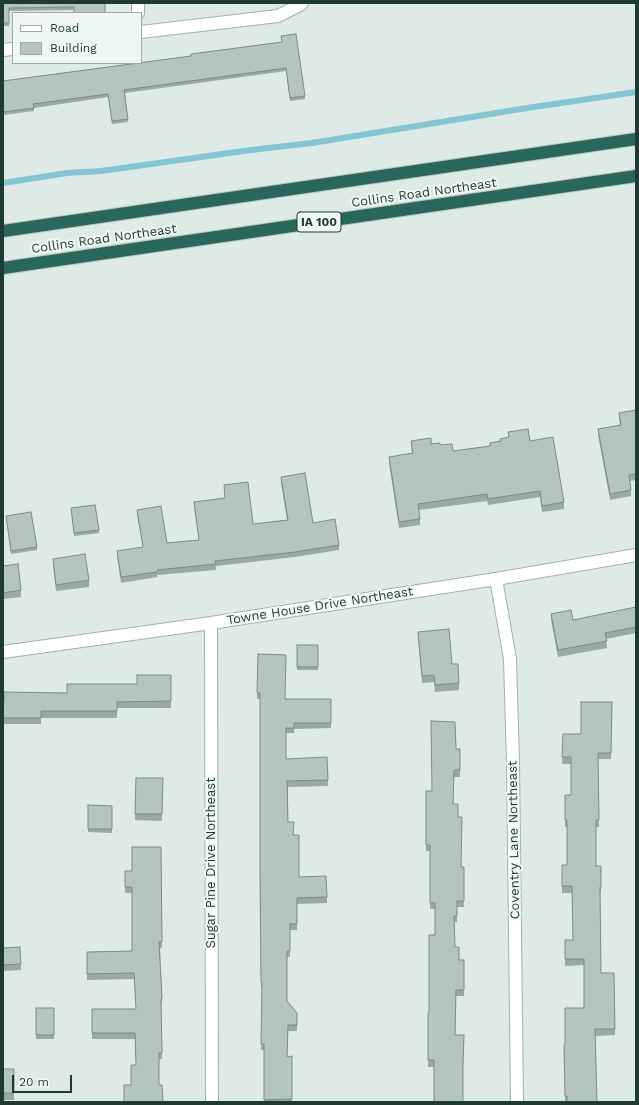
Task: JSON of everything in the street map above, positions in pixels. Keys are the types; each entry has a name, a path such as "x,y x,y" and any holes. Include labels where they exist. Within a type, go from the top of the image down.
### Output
{"highway":[{"name":"Collins Road Northeast","path":"3,231 636,139"},
{"name":"Collins Road Northeast","path":"3,268 636,176"}],"street":[{"path":"142,32 278,16 300,6 302,3"},
{"name":"Towne House Drive Northeast","path":"3,652 211,623 496,579 636,555"},
{"name":"Coventry Lane Northeast","path":"496,579 510,659 513,763 517,1102"},
{"name":"Sugar Pine Drive Northeast","path":"211,623 212,1102"}],"building":[{"path":"3,3 105,3 105,12 74,12 74,7 9,8 9,23 3,23"},
{"path":"296,34 305,96 290,98 286,68 124,90 128,119 112,121 108,94 33,104 34,108 3,112 3,81 131,64 142,64 142,63 191,56 191,54 282,42 281,36"},
{"path":"636,410 636,474 629,475 631,490 610,494 598,429 621,425 619,413"},
{"path":"528,429 530,441 553,437 564,502 542,506 540,491 488,499 487,494 418,504 420,519 399,522 389,457 413,453 411,441 431,438 431,444 452,444 453,451 490,446 490,443 501,441 500,439 509,437 508,432"},
{"path":"305,473 313,523 335,519 339,545 295,552 215,561 216,564 157,570 157,572 121,577 117,551 143,547 137,510 161,506 167,543 199,540 194,502 225,498 224,485 248,482 253,524 288,520 281,477"},
{"path":"95,505 99,530 74,533 71,508"},
{"path":"31,512 37,547 11,551 6,516"},
{"path":"85,554 89,580 56,585 53,559"},
{"path":"18,564 21,590 3,593 3,566"},
{"path":"636,607 636,627 605,633 607,641 558,650 551,614 571,610 573,620"},
{"path":"449,629 452,664 458,664 459,683 435,685 434,675 422,676 418,632"},
{"path":"297,645 318,645 318,667 297,667"},
{"path":"258,654 286,655 285,699 331,699 331,723 294,723 294,728 286,728 286,759 327,757 328,780 287,781 288,822 294,822 293,835 299,835 299,877 326,876 327,897 297,898 297,924 290,924 290,951 287,951 287,1001 297,1013 297,1025 288,1025 287,1057 292,1056 292,1099 264,1100 264,1044 261,1044 260,693 257,693"},
{"path":"137,675 171,675 171,701 117,702 117,711 41,711 41,718 3,718 4,692 67,693 67,684 137,684"},
{"path":"581,702 612,702 611,753 598,753 599,820 596,820 596,866 601,866 601,973 614,973 615,1029 595,1029 597,1102 567,1102 567,1096 565,1096 565,1008 584,1008 584,959 565,959 565,940 573,940 572,886 562,886 562,865 567,865 567,820 565,820 565,795 571,795 571,757 562,757 563,734 581,734"},
{"path":"431,721 455,722 456,749 460,749 460,770 454,770 453,804 458,804 458,817 462,817 461,867 464,867 464,901 457,901 457,916 454,916 455,947 459,947 459,960 464,960 464,990 456,990 455,1035 464,1035 463,1102 434,1102 434,1060 428,1060 429,935 435,935 435,903 430,903 430,845 426,845 426,791 432,791"},
{"path":"136,778 163,778 162,814 135,814"},
{"path":"88,805 112,806 112,829 88,829"},
{"path":"132,847 161,847 162,942 159,942 162,999 162,1053 159,1053 159,1085 162,1085 163,1102 124,1102 124,1085 131,1085 131,1065 136,1065 135,1033 92,1033 92,1009 136,1009 134,973 87,974 87,952 132,951 132,887 125,887 125,871 132,871"},
{"path":"20,947 21,964 3,965 3,948"},
{"path":"36,1008 54,1008 54,1035 36,1035"},
{"path":"3,1069 14,1069 14,1093 4,1093 4,1098 3,1098"}],"waterway":[{"path":"3,183 67,173 101,171 312,143 636,92"}]}
